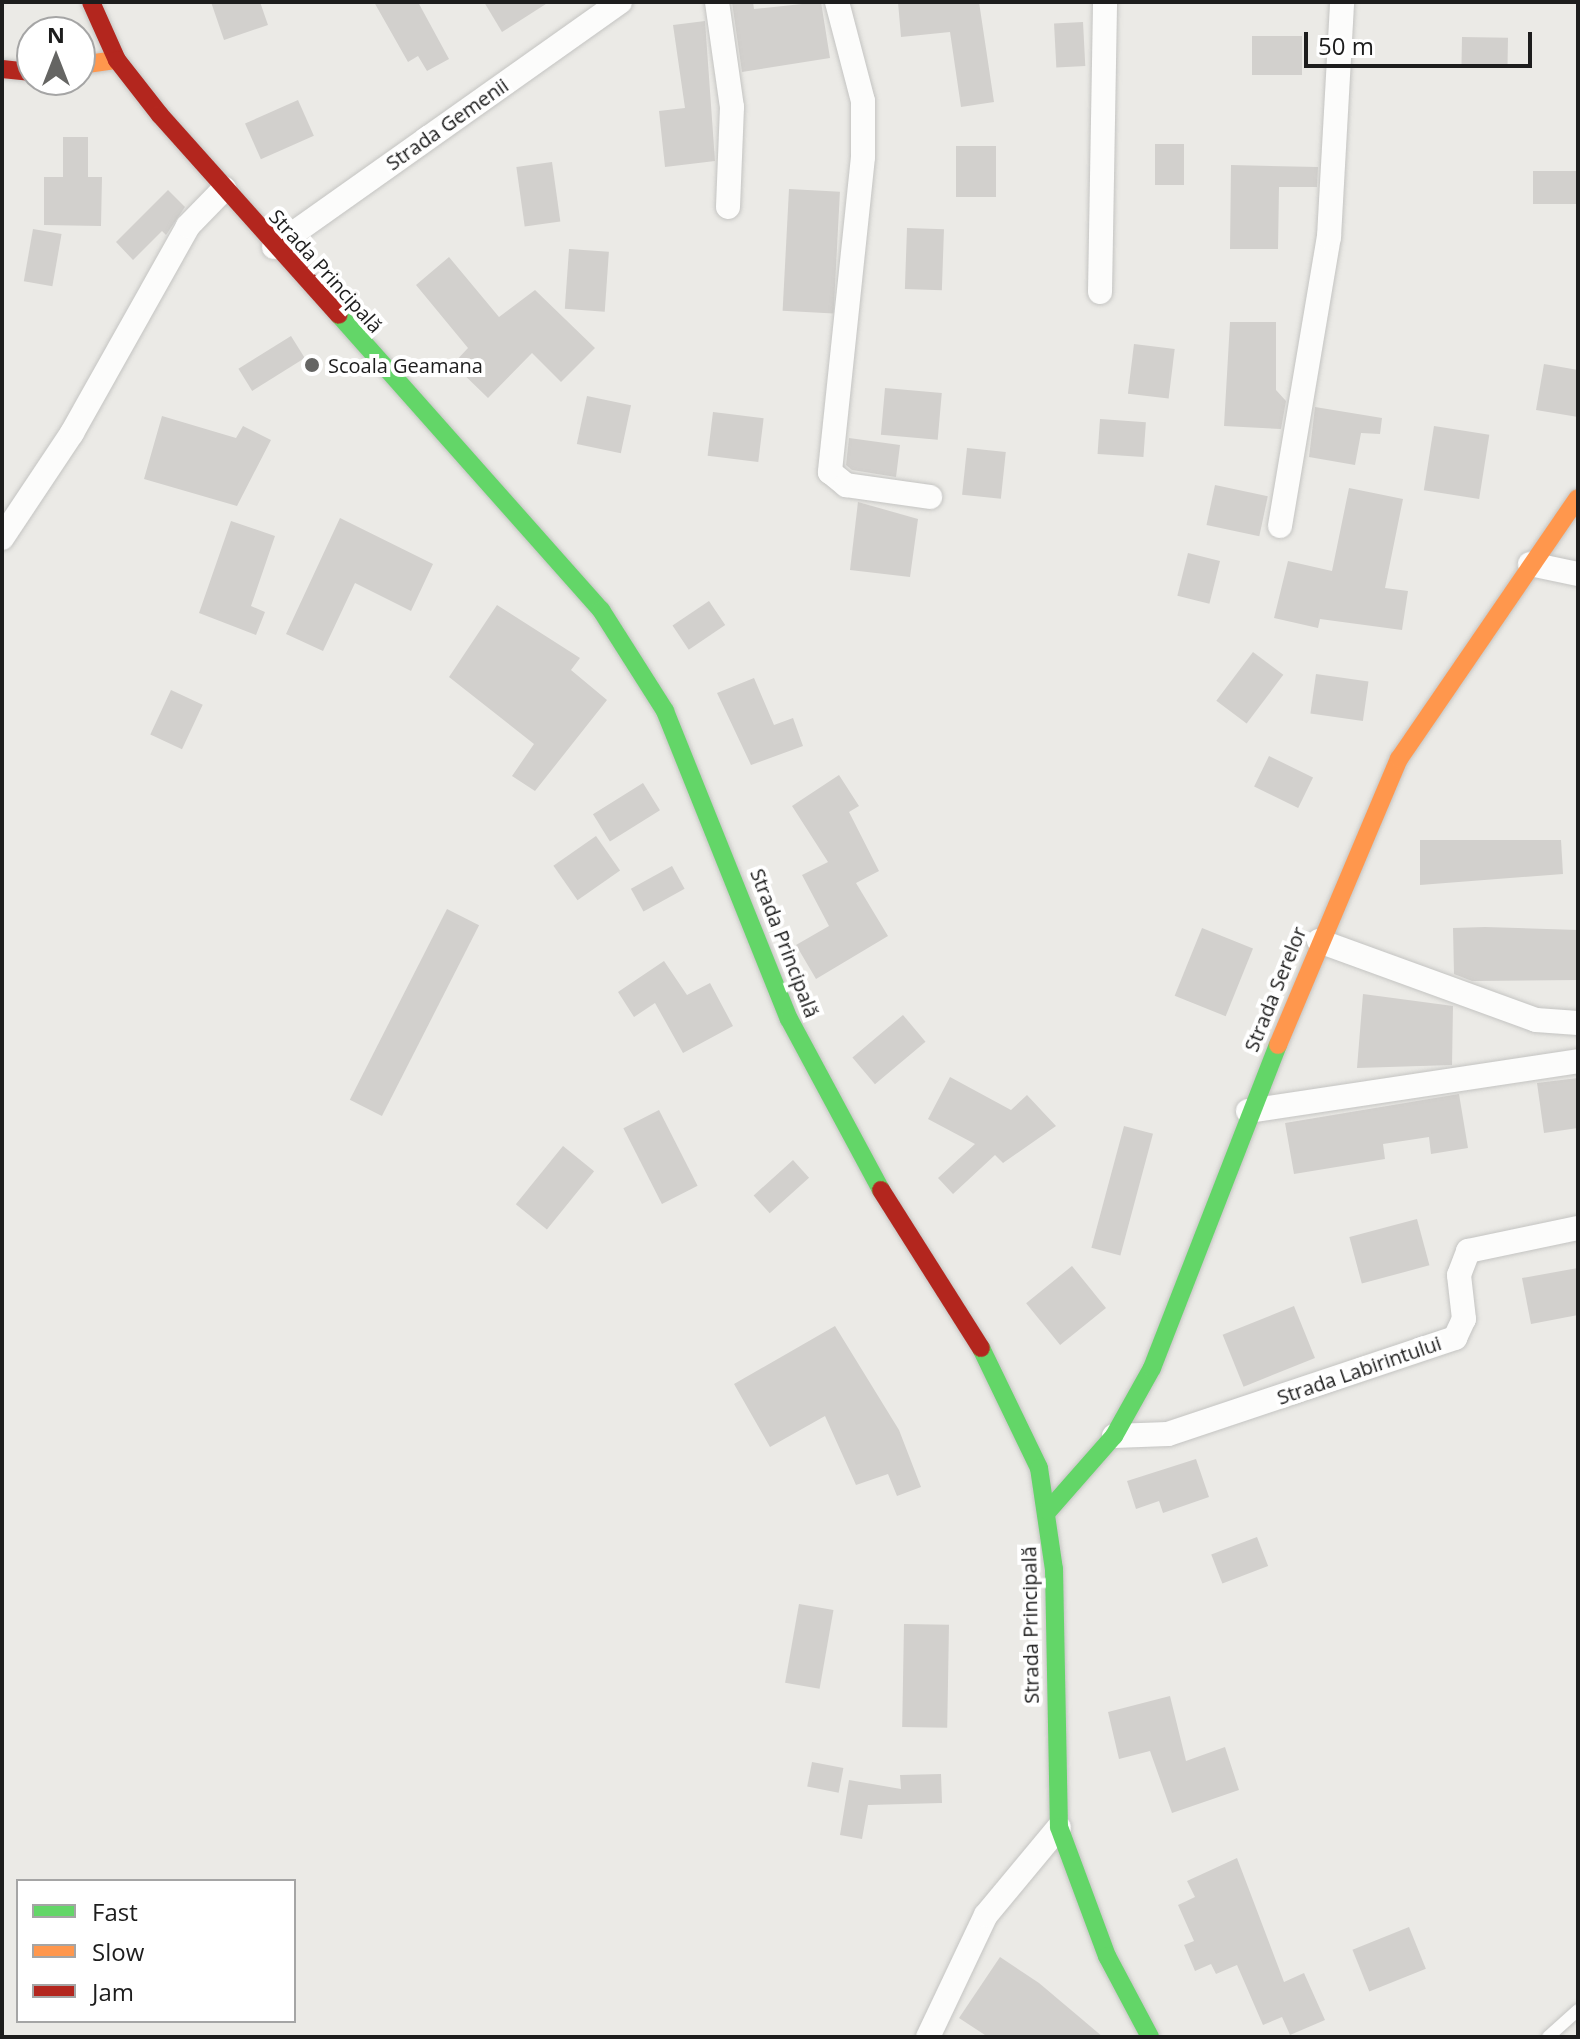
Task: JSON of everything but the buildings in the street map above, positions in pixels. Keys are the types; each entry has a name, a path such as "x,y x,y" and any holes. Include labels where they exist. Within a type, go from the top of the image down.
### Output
{"main road":[{"name":"Strada Principală","path":"91,2 117,60 274,247 601,610 665,711 702,788 789,1019 891,1209 1017,1413 1048,1511 1059,1827 1107,1956 1150,2037"},
{"path":"96,63 117,60"},
{"name":"Strada Serelor","path":"1048,1511 1114,1436 1152,1368 1248,1111 1399,759 1578,498"}],"street":[{"name":"Strada Gemenii","path":"274,247 620,2"},
{"path":"717,2 732,107 728,207"},
{"path":"837,2 863,101 863,157 830,472 846,485 930,497"},
{"path":"1100,292 1105,2"},
{"path":"1280,526 1329,237 1342,2"},
{"path":"2,538 80,421 188,226 224,189"},
{"path":"1530,564 1578,574"},
{"path":"1319,941 1536,1020 1578,1023"},
{"path":"1248,1111 1578,1061"},
{"name":"Strada Labirintului","path":"1114,1436 1168,1434 1455,1338 1464,1319 1459,1275 1468,1251 1578,1228"},
{"path":"928,2037 986,1915 1059,1827"}],"lane":[{"path":"1548,2037 1578,2010"}],"traffic: fast":[{"path":"339,315 601,610 665,711 789,1019 881,1190"},
{"path":"1048,1511 1114,1436 1152,1368 1278,1045"},
{"path":"981,1348 1039,1468 1054,1569 1059,1827 1107,1956 1150,2037"}],"traffic: slow":[{"path":"96,63 117,60"},
{"path":"1278,1045 1399,759 1578,498"}],"traffic: jam":[{"path":"91,2 117,60 160,115 339,315"},
{"path":"2,69 16,70"},
{"path":"881,1190 981,1348"}],"place":[{"name":"Scoala Geamana","path":"312,365"}]}
